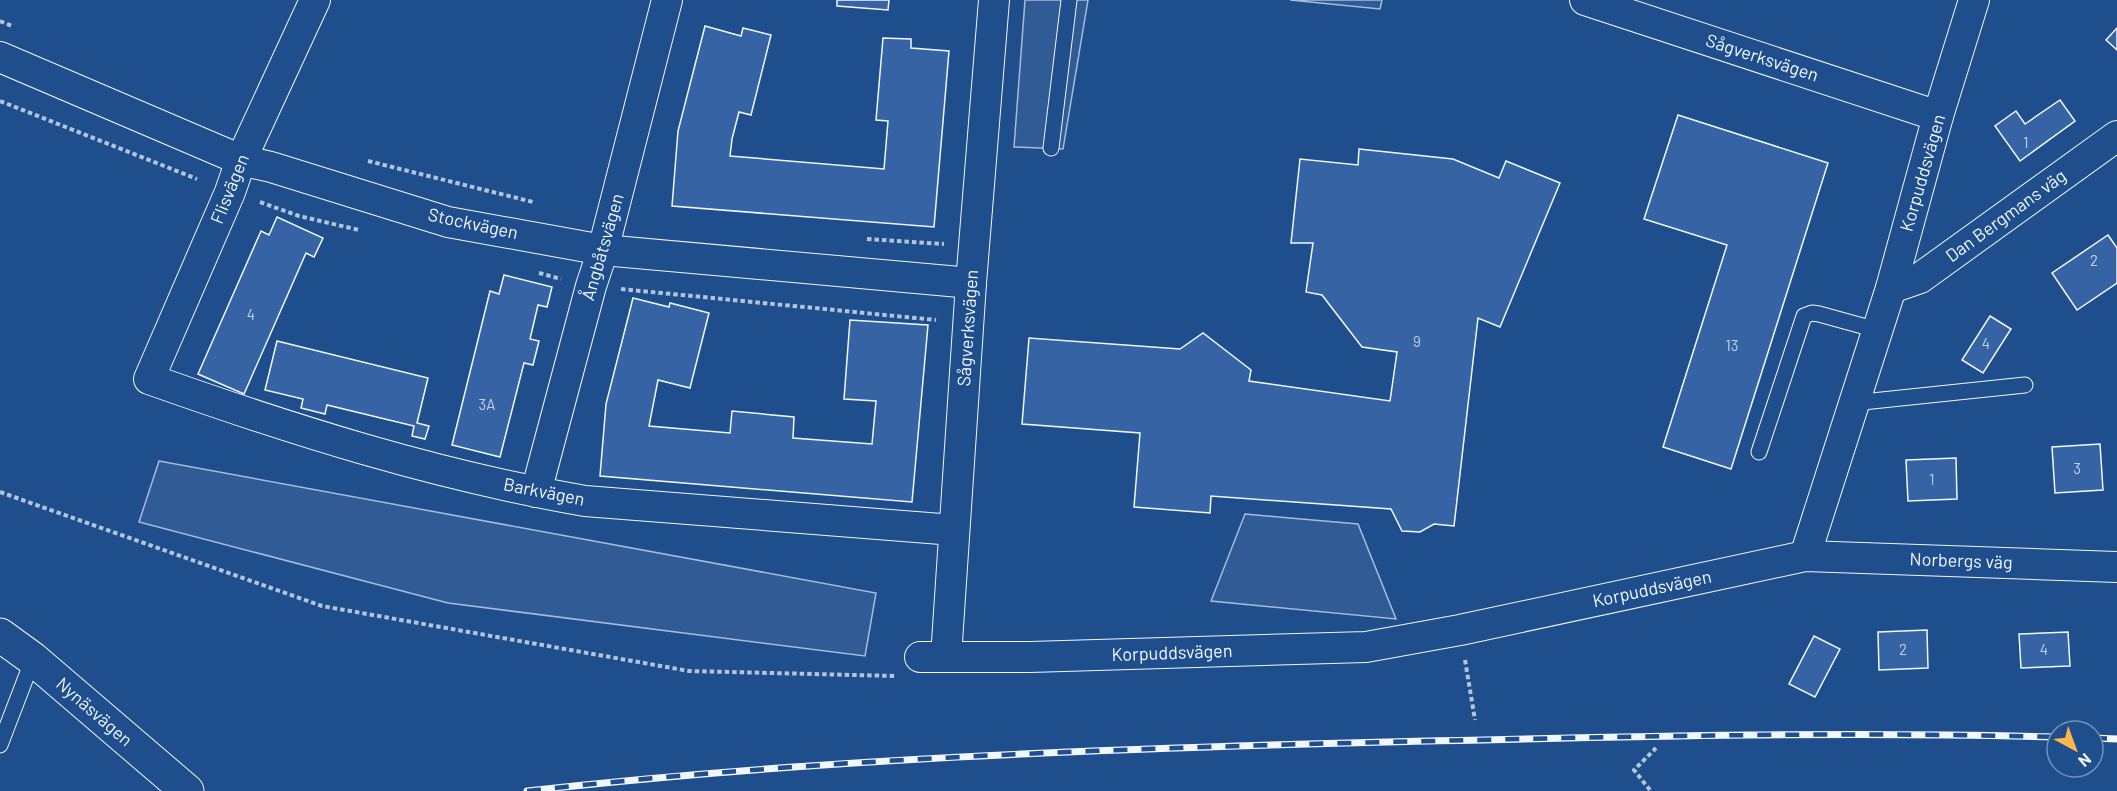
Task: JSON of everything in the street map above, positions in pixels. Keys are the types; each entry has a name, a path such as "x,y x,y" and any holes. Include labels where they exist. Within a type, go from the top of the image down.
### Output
{"street":[{"name":"Flisvägen","path":"149,379 230,192 241,160 315,0"},
{"name":"Ångbåtsvägen","path":"536,492 591,286 603,250 667,0"},
{"name":"Sågverksvägen","path":"933,657 954,530 994,0"},
{"name":"Sågverksvägen","path":"1585,0 1938,116"},
{"name":"Korpuddsvägen","path":"933,657 1030,657 1366,647 1460,630 1806,556 1891,288 1938,116 1974,0"},
{"name":"Stockvägen","path":"0,57 241,160 271,167 448,222 603,250 971,283"},
{"name":"Dan Bergmans väg","path":"1891,288 1920,278 2117,136"},
{"name":"Barkvägen","path":"149,379 267,421 387,457 536,492 585,501 954,530"},
{"name":"Norbergs väg","path":"1806,556 2117,567"},
{"name":"Nynäsvägen","path":"0,635 33,659 187,791"}],"lane":[{"path":"1051,148 1069,0"},
{"path":"1759,452 1804,316 1812,313 1819,314 1877,330"},
{"path":"1853,403 2025,385"},
{"path":"0,745 33,659"}],"path":[{"path":"591,286 943,321"},
{"path":"0,492 322,606 689,671 920,677 933,657"},
{"path":"1460,630 1475,720"},
{"path":"1650,790 1634,770 1656,748"}],"shaded area":[{"path":"1025,0 1088,0 1063,149 1014,147"},
{"path":"1290,0 1382,0 1380,9"},
{"path":"159,461 876,593 865,656 448,603 139,522"},
{"path":"1245,514 1358,524 1396,619 1211,601"}],"building":[{"path":"837,0 889,0 888,10 837,6"},
{"path":"705,26 741,36 743,28 771,35 751,115 739,112 730,156 884,169 888,121 876,120 883,38 911,39 911,48 949,51 934,227 672,206 678,131"},
{"path":"2117,28 2117,50 2106,40"},
{"path":"2060,100 2075,121 2020,161 1995,126 2016,111 2025,124"},
{"path":"1678,115 1828,163 1731,469 1663,447 1727,245 1644,219"},
{"path":"1359,149 1453,159 1499,178 1506,161 1560,183 1500,327 1478,318 1454,526 1434,524 1420,532 1402,531 1391,509 1211,496 1210,513 1134,507 1140,433 1022,424 1029,338 1180,349 1203,333 1251,370 1249,381 1390,401 1397,352 1362,347 1322,295 1306,292 1313,243 1291,243 1300,159 1358,165"},
{"path":"277,217 323,238 314,257 306,253 244,394 198,374 261,231 269,235"},
{"path":"2108,235 2117,248 2117,283 2077,310 2052,273"},
{"path":"504,275 552,287 547,307 538,305 530,339 539,341 533,365 524,363 500,457 452,445 490,291 499,294"},
{"path":"633,298 669,307 670,303 709,313 690,388 658,380 649,426 730,433 732,411 794,417 793,438 872,444 876,401 844,399 850,320 928,325 912,502 600,476 606,404"},
{"path":"1990,316 2011,329 1983,373 1962,360"},
{"path":"277,341 428,378 417,423 429,426 425,439 412,436 414,426 327,405 325,414 301,408 303,399 265,390"},
{"path":"2100,444 2103,490 2055,493 2052,447"},
{"path":"1956,458 1957,499 1908,501 1906,460"},
{"path":"1927,630 1928,668 1879,670 1878,632"},
{"path":"2068,632 2070,666 2021,668 2019,634"},
{"path":"1814,636 1840,649 1815,697 1789,684"}],"railway":[{"path":"527,791 849,763 1172,748 1722,735 2045,737"},
{"path":"2105,738 2117,739"}]}
